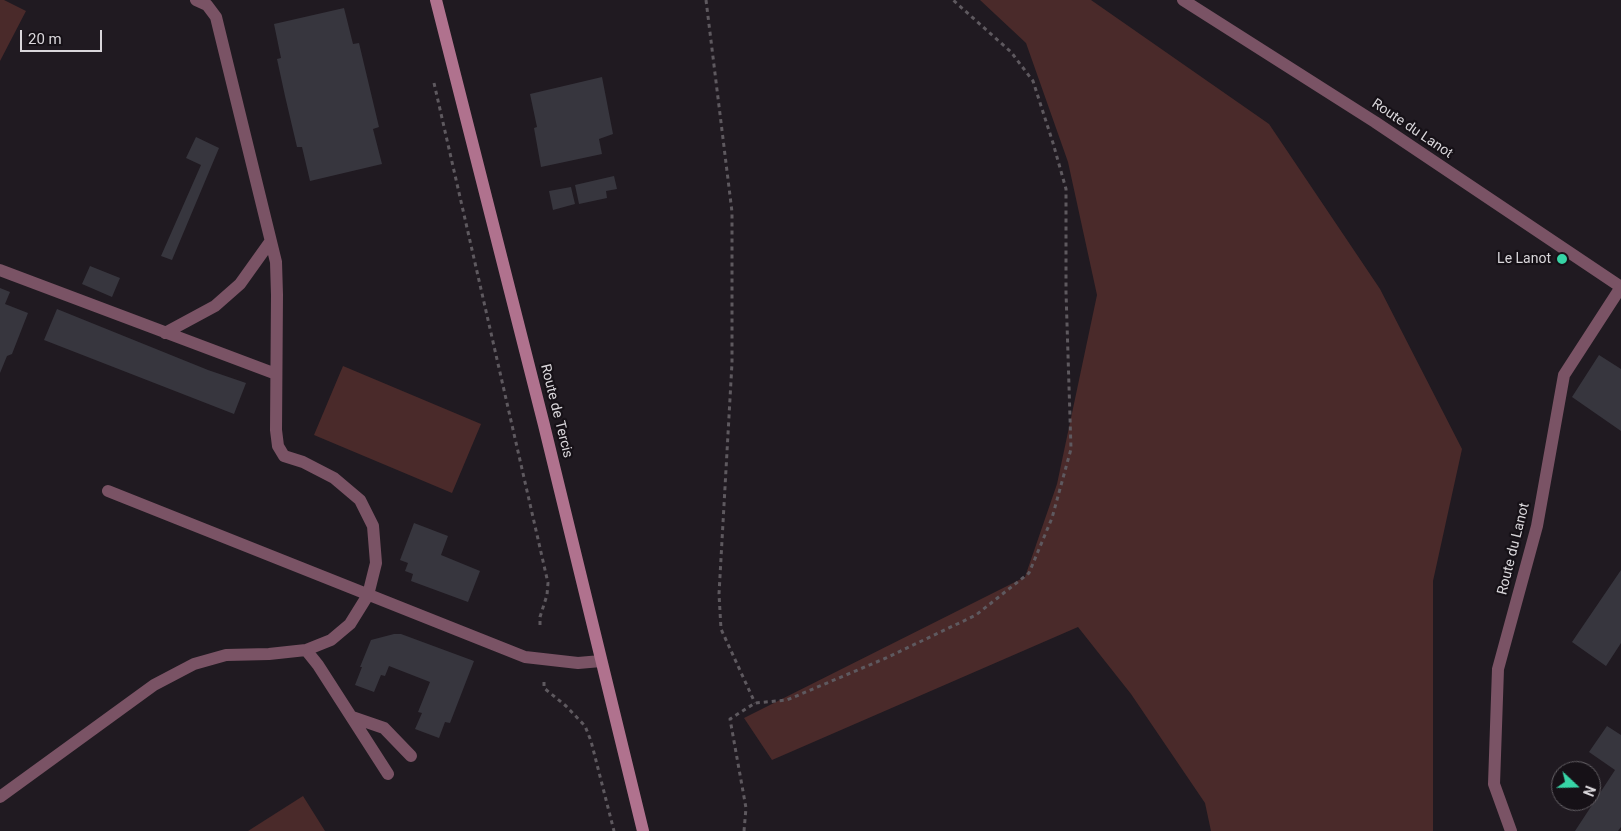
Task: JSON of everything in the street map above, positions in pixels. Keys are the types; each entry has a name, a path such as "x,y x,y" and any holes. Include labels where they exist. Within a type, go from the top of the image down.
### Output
{"main road":[{"name":"Route de Tercis","path":"436,0 544,425 643,831"}],"street":[{"name":"Route du Lanot","path":"1183,0 1374,122 1621,287 1564,375 1537,526 1498,669 1494,784 1512,831"},
{"path":"0,796 154,685 194,664 226,655 270,654 306,650 331,640 350,624 368,595 376,563 373,526 360,500 334,478 303,462 284,456 278,446 276,430 276,262 216,17 206,2"},
{"path":"165,333 215,306 240,284 270,242"},
{"path":"0,270 276,374"},
{"path":"108,491 525,657 578,663 601,660"},
{"path":"306,650 318,665 388,774"},
{"path":"352,717 384,728 411,756"}],"path":[{"path":"706,0 732,212 732,363 719,594 720,620 721,629 755,703"},
{"path":"744,831 746,808 730,719 755,703 787,700 886,658 976,615 1029,573 1052,518 1071,449 1066,292 1066,189 1033,82 1011,52 952,0"},
{"path":"434,82 548,583 547,595 540,617 540,626"},
{"path":"544,682 544,688 566,706 585,726 591,741 614,831"}],"shaded area":[{"path":"0,0 4,0 26,11 0,61"},
{"path":"980,0 1091,0 1269,124 1380,289 1462,449 1433,581 1433,831 1211,831 1205,803 1131,694 1078,627 772,760 744,718 1025,577 1057,484 1097,295 1068,162 1026,43"},
{"path":"343,366 481,424 452,493 314,435"},
{"path":"303,796 325,831 248,831"}],"building":[{"path":"344,8 353,44 359,43 379,127 373,129 382,164 310,181 302,147 297,147 285,96 277,59 281,58 274,24"},
{"path":"602,77 613,134 599,139 602,154 541,167 534,128 537,127 530,94"},
{"path":"196,137 219,148 172,260 161,256 201,165 186,158"},
{"path":"614,176 617,189 606,191 607,198 579,204 575,185"},
{"path":"571,187 575,204 553,210 549,191"},
{"path":"90,266 120,278 112,297 82,284"},
{"path":"0,288 10,292 5,304 28,313 12,354 7,356 0,373"},
{"path":"57,309 208,370 246,383 234,414 44,340"},
{"path":"1599,355 1621,369 1621,431 1572,397"},
{"path":"414,523 448,536 441,555 480,571 468,602 411,581 413,574 405,571 408,563 400,560"},
{"path":"1621,570 1621,643 1606,666 1572,642"},
{"path":"401,634 474,661 450,723 445,722 439,738 415,729 422,713 418,712 430,682 389,666 385,676 381,675 374,692 355,685 371,640"},
{"path":"1607,726 1621,735 1621,827 1618,831 1575,831 1588,811 1601,811 1601,791 1615,770 1589,752"}],"place":[{"name":"Le Lanot","path":"1562,259"}]}
